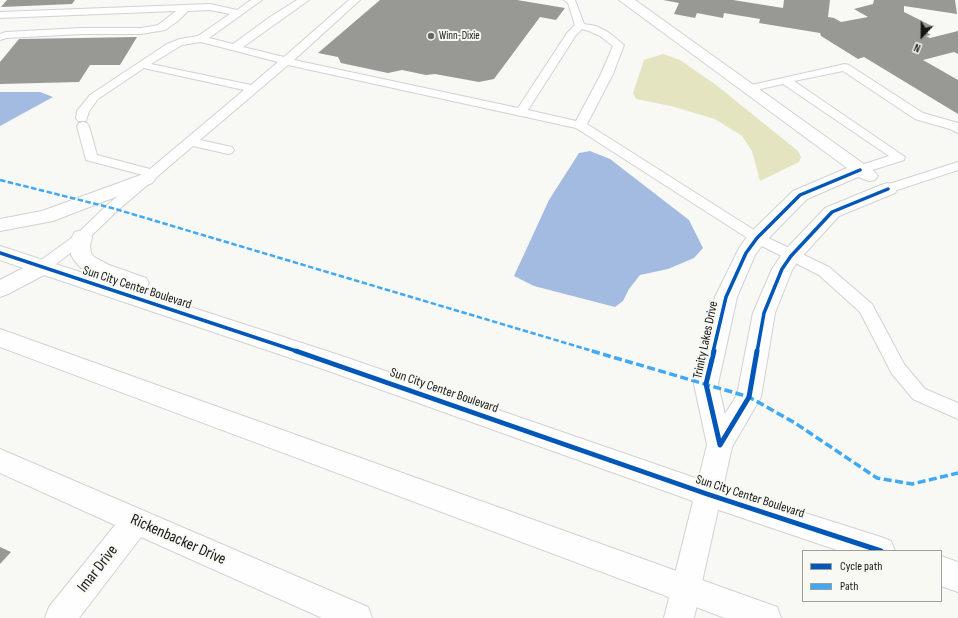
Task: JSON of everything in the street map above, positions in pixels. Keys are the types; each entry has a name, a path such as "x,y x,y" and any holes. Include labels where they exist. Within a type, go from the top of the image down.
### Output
{"main road":[{"path":"626,0 746,89 888,189"},
{"name":"Trinity Lakes Drive","path":"720,445 706,384 726,297 746,253 757,238 800,195 860,170"},
{"path":"0,225 46,217 149,177"},
{"name":"Trinity Lakes Drive","path":"679,618 707,494 720,445 749,397 764,313 782,269 791,256 832,212 888,189"},
{"path":"82,237 80,246 81,255 87,262 102,270 265,326 331,362"},
{"name":"Sun City Center Boulevard","path":"0,253 331,362 707,494 878,550"},
{"path":"0,289 42,267"},
{"path":"0,338 766,618"},
{"name":"Rickenbacker Drive","path":"0,461 356,618"},
{"name":"Imar Drive","path":"60,618 136,521"},
{"path":"942,571 958,577"}],"lane":[{"path":"201,39 257,0"},
{"path":"236,47 274,19 304,0"},
{"path":"42,267 82,237 112,208 286,61 355,0"},
{"path":"569,0 572,2 580,26"},
{"path":"0,15 153,4 185,8 202,4 238,13"},
{"path":"0,37 6,35 51,33 140,31 161,28 174,19 185,8"},
{"path":"521,112 572,33 580,26"},
{"path":"580,26 592,28 604,34 619,45 607,74 580,125"},
{"path":"149,177 91,157 82,122 83,111 94,97 170,46 180,42 201,39 286,61 580,125 757,238 824,271 866,308 898,369 919,394 958,411"},
{"path":"143,65 253,89"},
{"path":"746,89 845,67 919,116 954,126 958,129"},
{"name":"Trinity Lakes Drive","path":"785,80 899,157 860,170"},
{"path":"191,142 228,150"},
{"path":"888,189 958,166"}],"green space":[{"path":"663,54 680,60 716,85 798,151 801,157 799,162 760,181 752,151 742,136 715,119 671,106 636,99 633,93 644,60"}],"water":[{"path":"0,92 40,92 53,97 0,126"},
{"path":"590,151 610,159 689,220 703,248 694,258 668,269 640,275 629,289 623,301 615,307 534,286 514,276 549,200 579,153"}],"building":[{"path":"7,0 75,0 72,4 1,7"},
{"name":"Winn-Dixie","path":"380,0 517,0 565,8 556,20 540,17 494,79 479,82 435,74 426,75 402,70 388,73 341,63 338,57 318,53"},
{"path":"663,0 733,0 783,8 784,0 830,0 828,17 834,18 841,22 868,17 854,9 873,4 874,0 955,0 957,14 904,6 904,12 932,26 921,29 931,35 926,36 930,38 958,31 958,54 954,52 923,60 958,80 958,114 864,57 858,59 821,36 820,33 759,23 760,19 724,13 723,18 697,13 695,18 674,14 679,3"},
{"path":"137,37 120,65 90,65 79,82 0,84 0,62 19,39"},
{"path":"0,547 11,552 0,564"}],"marked path":[{"path":"0,180 112,208 749,397 795,423 877,478 912,484 958,473"}],"cycle path":[{"path":"860,170 800,195 757,238 746,253 726,297 706,384 720,445 749,397 764,313 782,269 791,256 832,212 888,189"},
{"path":"0,253 331,362 707,494 878,550"}],"place":[{"name":"Winn-Dixie","path":"431,36"}]}
